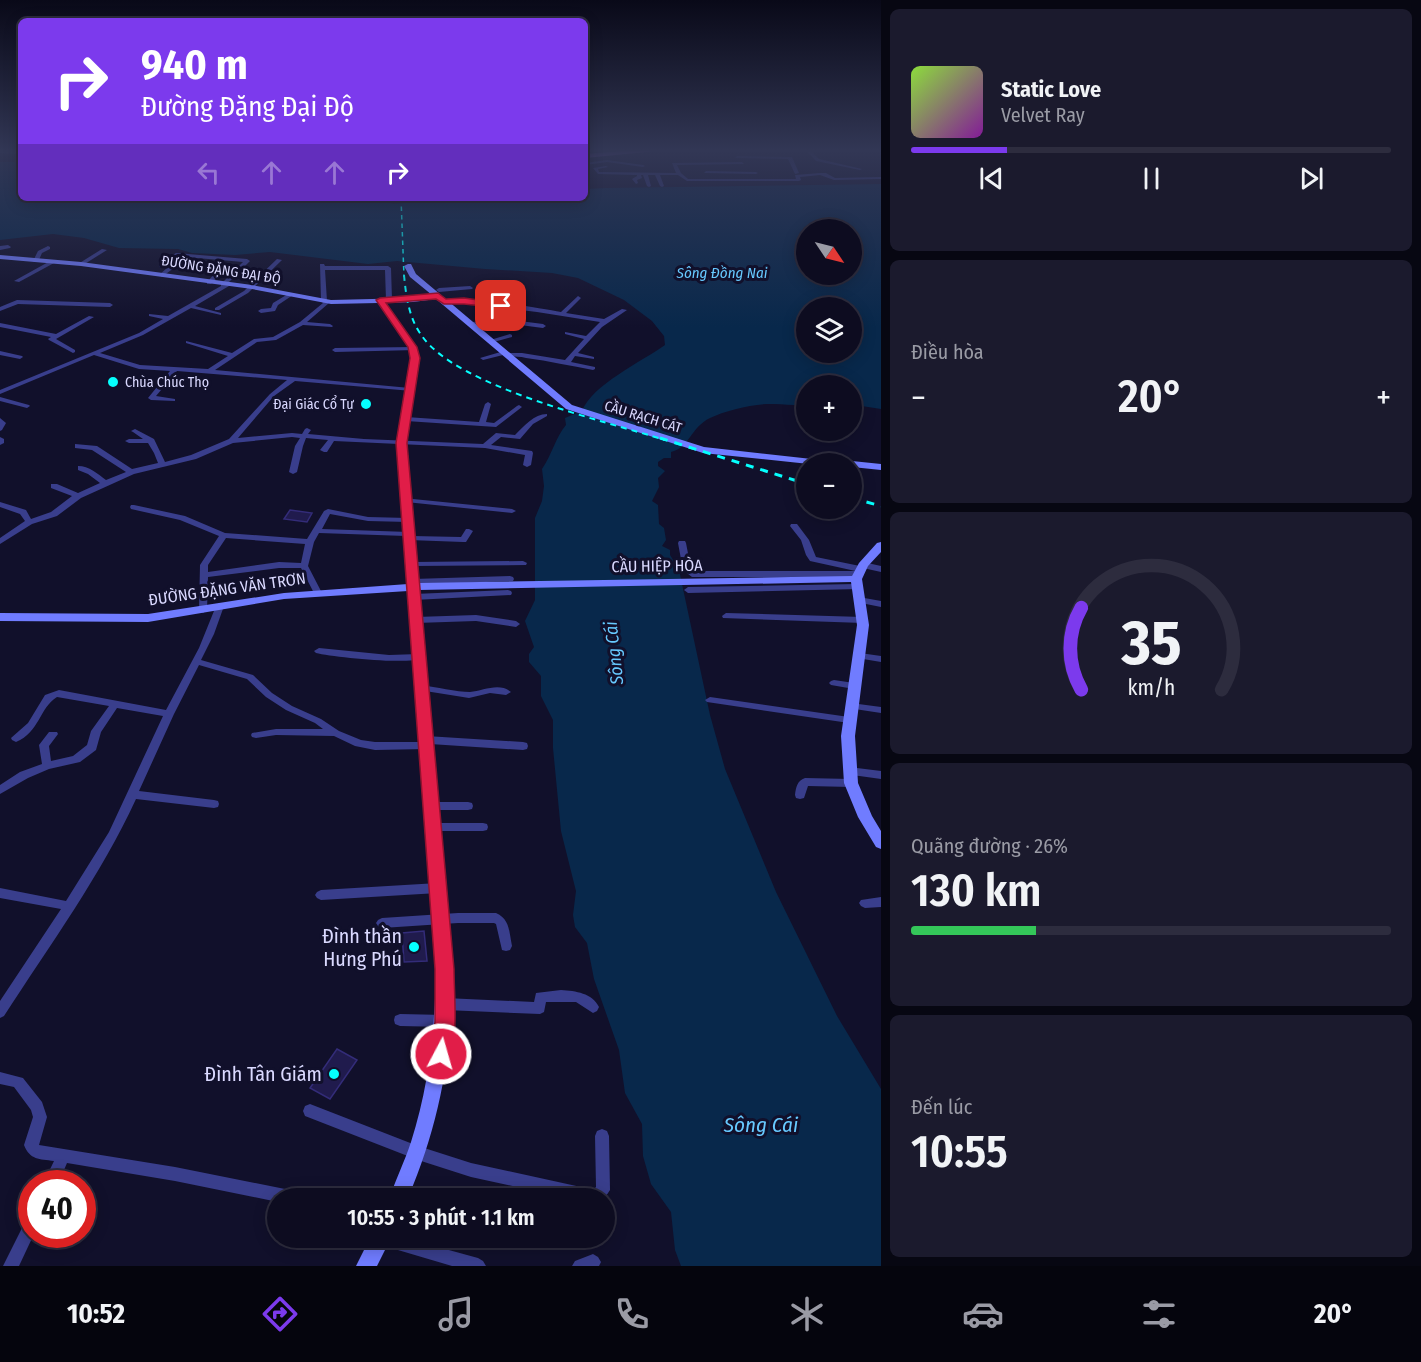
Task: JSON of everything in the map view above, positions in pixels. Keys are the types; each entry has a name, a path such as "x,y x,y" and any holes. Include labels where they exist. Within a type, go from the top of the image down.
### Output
{"main road":[{"name":"ĐƯỜNG ĐẶNG ĐẠI ĐỘ","path":"0,257 81,264 225,285 252,286 325,302 439,295"},
{"name":"CẦU RẠCH CÁT","path":"409,266 417,278 561,403 574,410 703,450 796,459"},
{"path":"385,300 414,349 415,358 402,443 438,888 445,1004 445,1022 435,1094 418,1153 403,1188"},
{"path":"862,465 881,467"},
{"path":"881,545 859,579 863,620 861,656 849,720 850,777 865,817 881,843"},
{"name":"CẦU HIỆP HÒA","path":"459,586 859,579"},
{"name":"ĐƯỜNG ĐẶNG VĂN TRƠN","path":"0,617 148,618 318,593 459,586"},
{"path":"366,1266 376,1248"}],"street":[{"path":"0,248 8,247"},
{"path":"36,261 40,252 48,248"},
{"path":"81,264 104,250"},
{"path":"0,392 141,334 225,285 247,261 176,255"},
{"path":"190,306 218,311 246,292 279,260"},
{"path":"17,281 52,262"},
{"path":"161,266 172,267 162,275"},
{"path":"209,371 258,340 274,339 302,323 325,302 322,266 388,268 385,300"},
{"path":"209,282 222,269"},
{"path":"439,295 440,282"},
{"path":"439,295 470,288"},
{"path":"261,311 273,310 275,304 290,295"},
{"path":"439,295 464,301 563,313 604,321"},
{"path":"563,313 578,298"},
{"path":"0,309 17,302 110,305"},
{"path":"512,322 520,308"},
{"path":"566,364 604,321 624,310"},
{"path":"151,315 170,318"},
{"path":"73,351 51,339 91,317"},
{"path":"471,324 512,322 543,326"},
{"path":"302,323 330,326"},
{"path":"0,325 57,336"},
{"path":"567,333 588,338"},
{"path":"490,341 510,336"},
{"path":"188,342 233,355"},
{"path":"335,350 414,349"},
{"path":"0,353 20,357"},
{"path":"93,353 139,367 209,371 410,390"},
{"path":"483,358 505,354 522,355 594,368"},
{"path":"574,354 592,358"},
{"path":"173,400 151,398 175,369"},
{"path":"232,441 272,395 292,380"},
{"path":"0,399 27,406"},
{"path":"482,424 488,404"},
{"path":"405,419 498,424 519,407"},
{"path":"485,446 499,435 517,437 531,423 545,415"},
{"path":"0,420 3,423 0,429"},
{"path":"135,431 157,448 162,463"},
{"path":"293,472 305,433"},
{"path":"0,542 29,522 54,514 78,496 130,472 205,453 232,441 305,433 332,439 485,446 529,453 527,465"},
{"path":"324,450 332,439"},
{"path":"129,441 150,441"},
{"path":"78,446 94,448 130,472"},
{"path":"81,468 91,472 105,483"},
{"path":"54,486 78,496"},
{"path":"406,500 512,511"},
{"path":"0,504 23,512 29,522"},
{"path":"134,507 182,518 224,534 310,542"},
{"path":"318,593 304,566 310,542 326,513 331,511 368,519 408,520"},
{"path":"794,526 805,540 813,559 859,579 881,604"},
{"path":"316,531 463,540 469,531"},
{"path":"203,610 204,564 224,534"},
{"path":"682,543 687,571 694,574 859,579"},
{"path":"411,564 523,563"},
{"path":"204,575 279,566 304,566"},
{"path":"688,590 859,579 881,569"},
{"path":"414,589 510,579"},
{"path":"414,589 508,593"},
{"path":"0,1012 5,994 69,906 113,832 130,794 150,760 169,714 213,630 220,606"},
{"path":"726,616 863,620"},
{"path":"416,620 476,618 516,624"},
{"path":"319,651 389,658 419,657"},
{"path":"861,656 881,659"},
{"path":"197,662 250,677 269,695 289,708 318,721 335,733 367,746 426,742 523,746"},
{"path":"834,683 854,686"},
{"path":"422,688 469,695 490,690 506,692"},
{"path":"16,738 31,726 47,697 52,694 59,693 169,714"},
{"path":"711,700 849,720"},
{"path":"0,790 24,775 47,766 76,759 92,747 99,726 115,704"},
{"path":"851,706 881,710"},
{"path":"256,735 276,732 335,733"},
{"path":"47,766 44,745 53,734"},
{"path":"800,795 805,782 881,775"},
{"path":"130,794 214,804"},
{"path":"431,806 468,806"},
{"path":"433,827 483,827"},
{"path":"321,895 438,888"},
{"path":"0,893 69,906"},
{"path":"865,903 881,902"},
{"path":"382,923 458,918 499,920 506,946"},
{"path":"445,1004 540,1008 540,997 561,996 586,999 593,1007"},
{"path":"400,1020 445,1022"},
{"path":"0,1078 18,1082 37,1107 40,1117 32,1148 35,1151 267,1193"},
{"path":"310,1112 418,1153 471,1170 597,1196 603,1190 604,1183 602,1136"},
{"path":"57,1170 64,1155"},
{"path":"11,1266 20,1248"},
{"path":"416,1248 478,1266"}],"water":[{"name":"Sông Cái","path":"0,208 881,208 881,409 862,406 862,375 796,375 796,405 759,405 717,415 704,422 682,446 671,452 671,458 664,458 658,462 658,466 665,471 658,478 659,487 652,501 658,505 659,524 664,528 666,540 662,546 670,550 670,555 679,570 710,715 725,769 776,892 837,1016 881,1089 881,1266 681,1266 675,1250 671,1212 651,1184 643,1156 642,1124 625,1093 619,1050 594,979 587,943 575,927 573,915 576,891 561,831 553,748 553,720 541,696 541,676 529,662 529,654 534,647 525,621 535,600 535,518 542,501 544,486 542,469 566,425 565,418 582,411 587,401 606,383 665,345 664,336 652,321 624,300 578,278 552,273 397,261 368,264 270,252 235,255 192,253 178,249 119,248 84,238 53,234 0,240"}],"building":[{"path":"290,510 312,513 307,522 284,519"},
{"name":"Đình thần Hưng Phú","path":"424,931 427,961 404,962 402,933"},
{"name":"Đình Tân Giám","path":"337,1049 357,1060 330,1099 310,1088"}],"railway":[{"path":"401,208 404,277"},
{"path":"404,275 409,307 422,336 440,354 466,371 534,400 665,440"},
{"path":"660,438 796,481"},
{"path":"862,501 881,506"}],"place":[{"name":"Chùa Chúc Thọ","path":"113,382"},
{"name":"Đại Giác Cổ Tự","path":"366,404"},
{"name":"Đình thần Hưng Phú","path":"414,947"},
{"name":"Đình Tân Giám","path":"334,1074"}],"route":[{"path":"441,1054 445,1022 444,969 402,443 415,358 414,349 380,300 413,300 438,296 444,302 464,301 501,306"}],"water label":[{"name":"Sông Đồng Nai","path":"722,273"}]}
